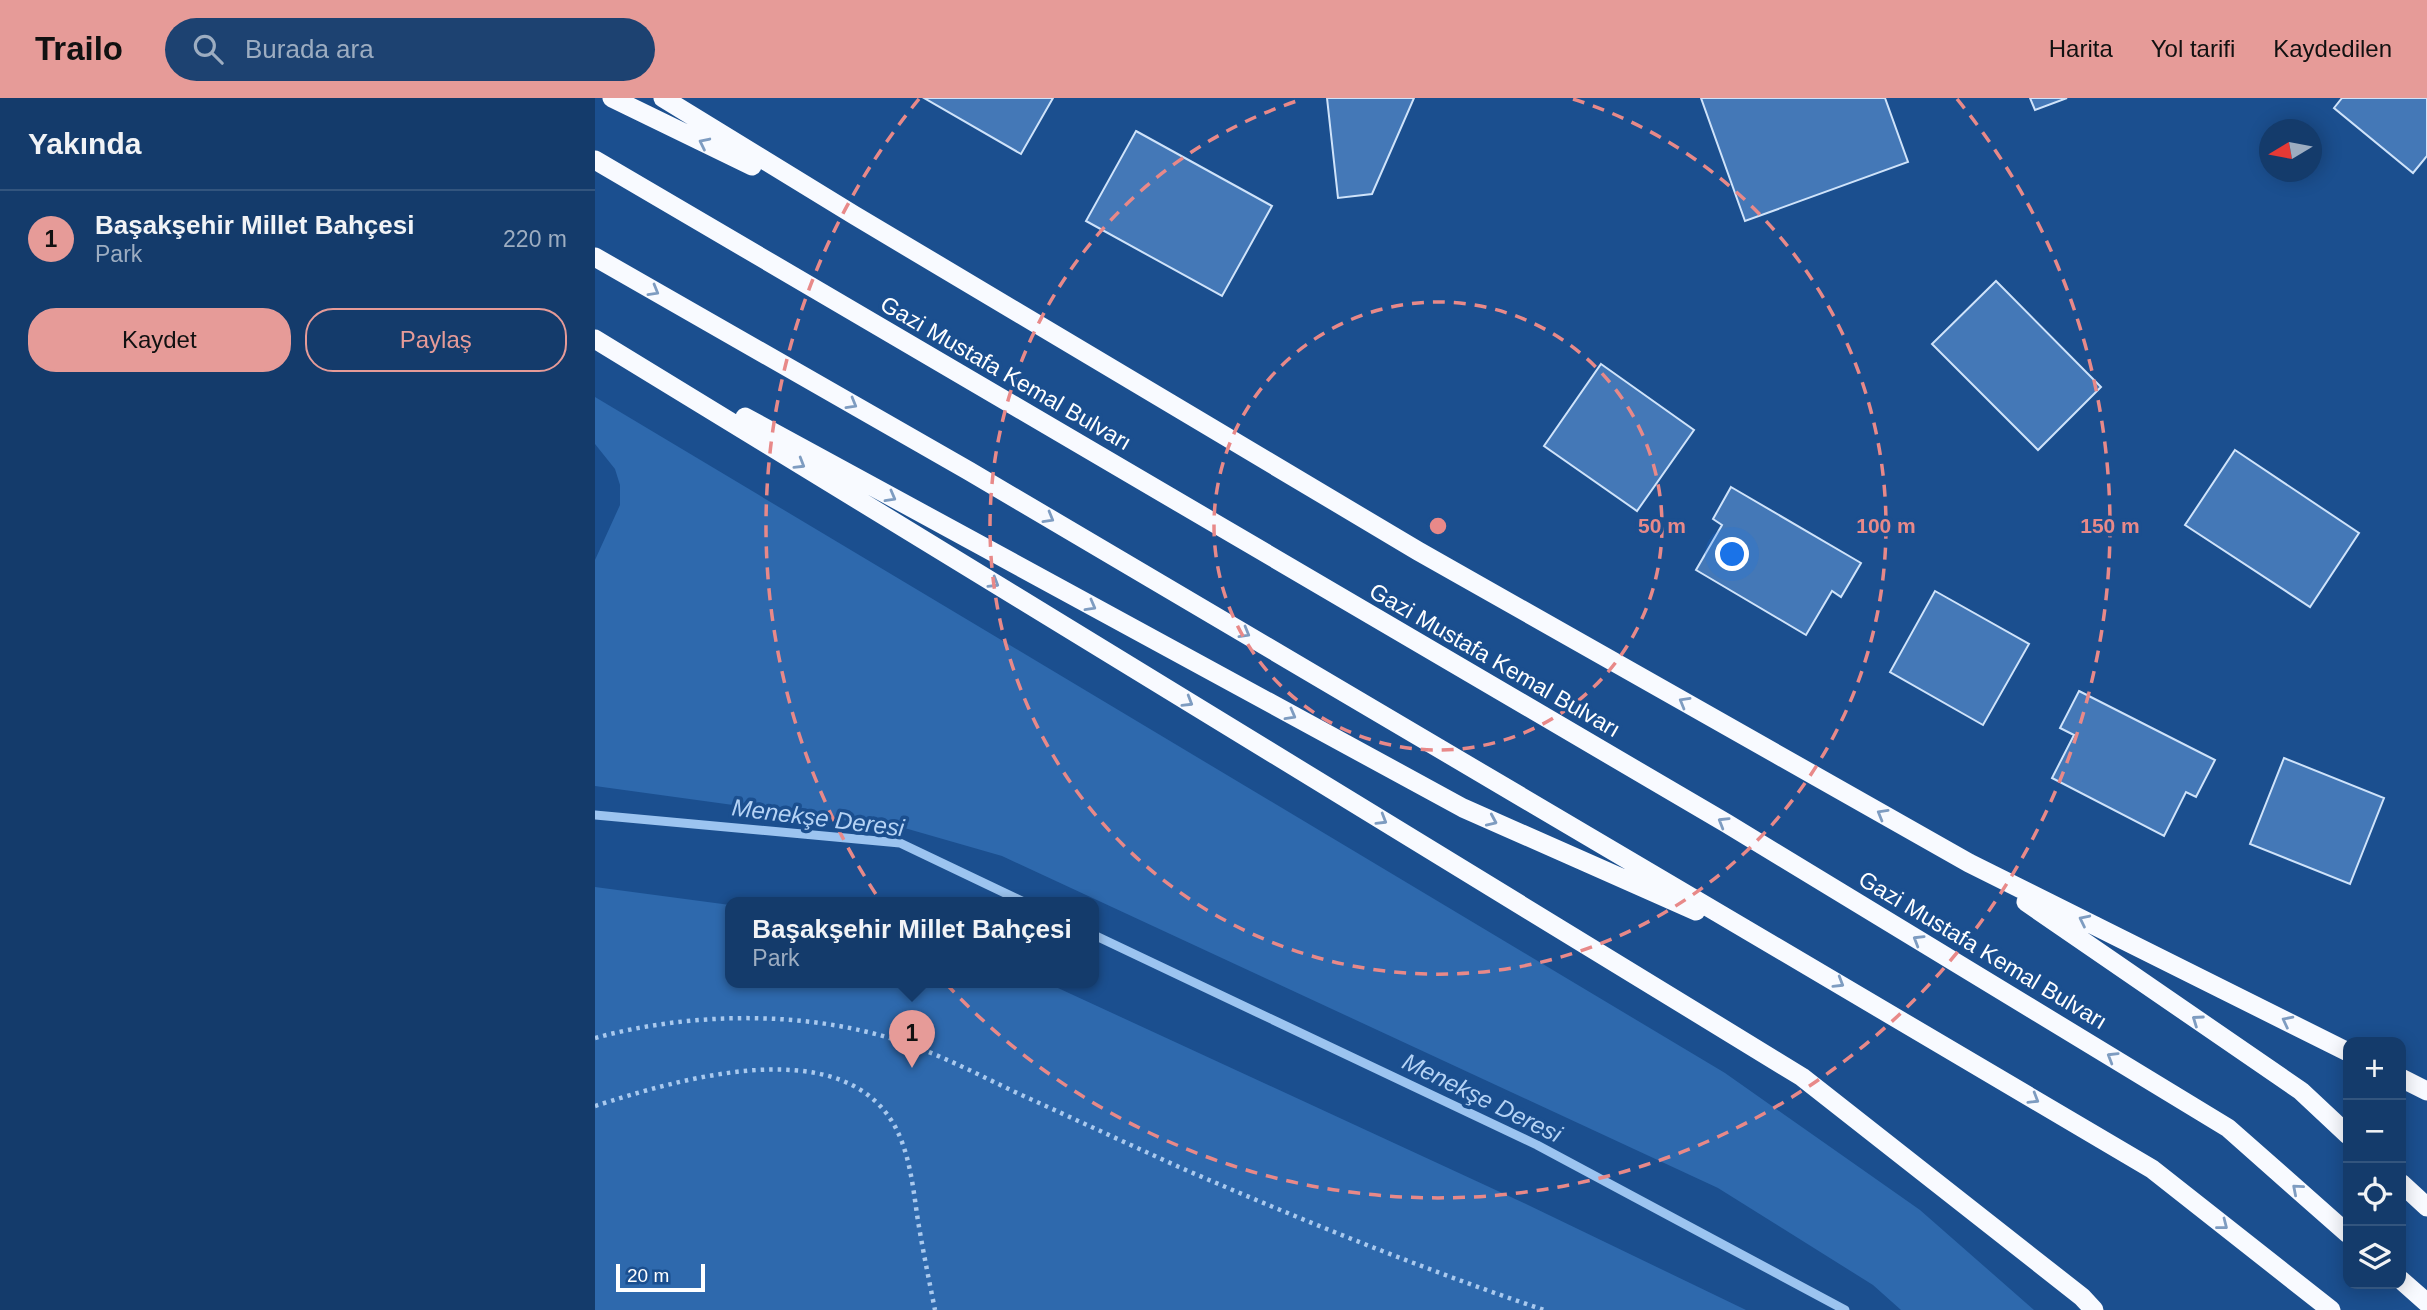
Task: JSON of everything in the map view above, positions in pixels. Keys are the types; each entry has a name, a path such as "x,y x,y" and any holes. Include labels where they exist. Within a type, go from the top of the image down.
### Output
{"highway":[{"path":"612,98 854,215"},
{"path":"663,98 1418,551 1969,863 2343,1050"},
{"name":"Gazi Mustafa Kemal Bulvarı","path":"595,160 1726,823 2228,1128 2343,1230"},
{"path":"595,257 981,478 2152,1169 2331,1310"},
{"path":"595,337 1463,808 1780,948"},
{"path":"595,337 1802,1077 2082,1297 2094,1310"},
{"path":"1969,863 2301,1091 2343,1130"},
{"path":"2406,1080 2427,1091"},
{"path":"2406,1188 2427,1207"},
{"path":"2406,1284 2427,1303"}],"path":[{"path":"595,1038 659,1025 720,1020 769,1020 812,1022 897,1040 939,1056 1109,1136 1268,1206 1442,1275 1544,1310"},
{"path":"595,1106 658,1086 727,1072 789,1069 830,1077 868,1093 893,1123 908,1159 935,1310"}],"shaded area":[{"path":"595,397 1725,1073 1920,1210 2034,1310 1901,1310 1873,1285 1718,1188 1099,901 1099,897 1090,897 1002,856 908,829 595,786 595,560 620,505 620,485 615,469 595,444"},
{"path":"595,887 725,904 725,988 1058,988 1526,1204 1746,1310 595,1310"}],"building":[{"path":"924,98 1053,98 1021,154"},
{"path":"1327,98 1414,98 1372,194 1338,198"},
{"path":"1701,98 1885,98 1908,162 1745,221"},
{"path":"2030,98 2067,98 2035,110"},
{"path":"2342,98 2427,98 2427,156 2413,173 2334,108"},
{"path":"1136,131 1272,206 1222,296 1086,221"},
{"path":"1996,281 2101,387 2038,450 1932,344"},
{"path":"1601,364 1694,430 1637,511 1544,446"},
{"path":"2235,450 2359,533 2310,607 2185,525"},
{"path":"1731,487 1861,563 1841,597 1832,591 1806,635 1696,570 1722,525 1713,519"},
{"path":"1935,591 2029,644 1983,725 1890,672"},
{"path":"2079,691 2215,760 2196,797 2186,792 2164,836 2052,778 2074,735 2060,728"},
{"path":"2284,758 2384,798 2350,884 2250,844"}],"waterway":[{"name":"Menekşe Deresi","path":"595,815 900,843 1013,897"},
{"name":"Menekşe Deresi","path":"1099,937 1537,1145 1845,1310"}],"place":[{"name":"Başakşehir Millet Bahçesi","path":"912,1068"}]}
